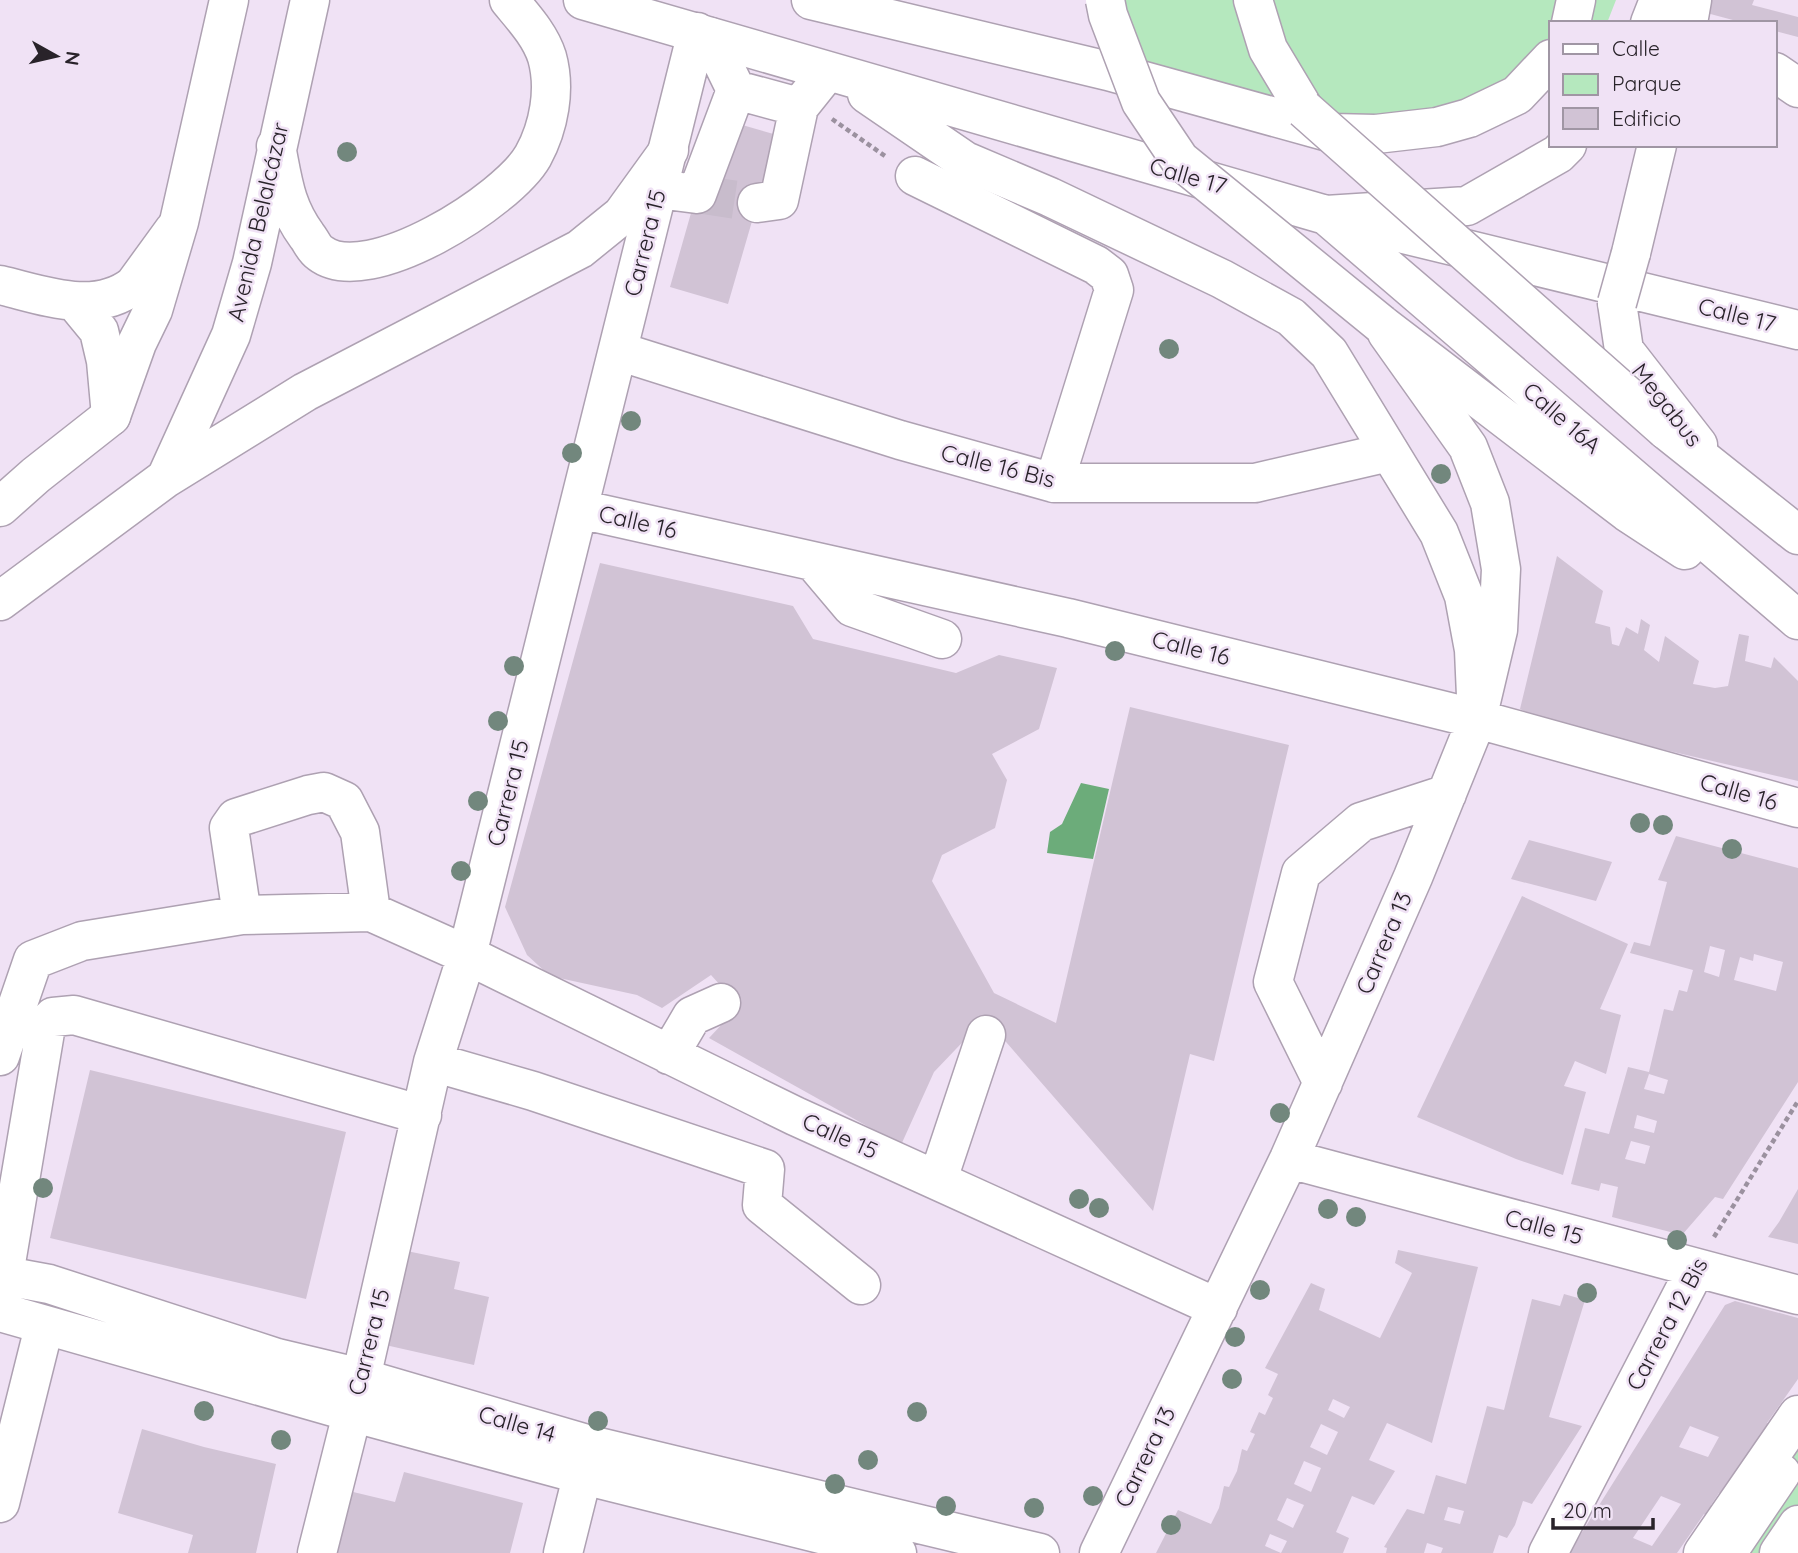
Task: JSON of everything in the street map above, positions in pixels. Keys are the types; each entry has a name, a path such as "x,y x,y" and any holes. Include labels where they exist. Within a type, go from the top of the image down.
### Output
{"main road":[{"path":"143,274 208,0"},
{"path":"0,507 111,416 137,343 153,310 180,222 229,0"},
{"name":"Avenida Belalcázar","path":"0,601 166,478 231,335 252,263 310,0"},
{"path":"276,146 286,198 299,225 318,252 336,262 360,263 397,253 468,216 513,183 533,156 546,125 551,94 547,57 529,23 509,0"},
{"name":"Calle 17","path":"583,0 704,35 818,88 1798,330"},
{"path":"811,0 1376,134 1437,127 1469,118 1517,95 1549,61"},
{"path":"1105,0 1108,15 1141,102 1180,160 1381,324 1627,512 1798,626"},
{"path":"1253,0 1268,50 1318,121 1666,430 1798,535"},
{"path":"1571,21 1576,0"},
{"path":"1665,16 1692,0"},
{"path":"704,35 736,90"},
{"name":"Carrera 15","path":"317,1553 433,1062 467,955 658,189 704,35"},
{"path":"1777,73 1798,88"},
{"path":"736,90 818,88 965,161 1050,197 1222,279 1292,317 1329,353 1439,534 1464,597 1474,650 1477,719"},
{"path":"757,204 779,200 818,88"},
{"path":"658,189 697,194 736,90"},
{"path":"1326,215 1467,206 1558,154 1565,147"},
{"name":"Megabus","path":"1657,147 1617,303 1624,350 1715,467 1798,550"},
{"path":"166,478 305,391 580,249 622,215 669,150"},
{"path":"915,176 1096,265 1109,275 1114,290 1054,483"},
{"name":"Calle 16A","path":"1326,215 1798,620"},
{"path":"0,285 76,303 125,292 143,274 180,222"},
{"path":"76,303 99,331 106,361 111,416"},
{"name":"Carrera 13","path":"1099,1553 1323,1083 1477,719 1498,631 1501,569 1490,503 1468,447 1381,324"},
{"name":"Calle 16 Bis","path":"618,351 900,440 1054,483 1255,483 1389,452"},
{"name":"Calle 16","path":"579,509 1068,618 1477,719 1798,808"},
{"path":"814,562 852,607 942,639"},
{"path":"0,1056 33,960 82,941 242,915 371,912 360,832 344,801 324,792 296,798 232,821 229,828 242,915"},
{"path":"1323,1083 1273,982 1301,873 1362,822 1447,794"},
{"name":"Calle 15","path":"371,912 467,955 795,1116 939,1179 1218,1308"},
{"path":"669,1055 692,1016 721,1003"},
{"path":"2,1262 46,1026 53,1017 74,1014 422,1115"},
{"path":"939,1179 986,1035"},
{"path":"433,1062 533,1091 765,1170"},
{"path":"795,1116 765,1170 762,1205 861,1285"},
{"name":"Calle 15","path":"1289,1159 1798,1295"},
{"name":"Calle 14","path":"2,1262 49,1284 277,1357 356,1395"},
{"name":"Carrera 12 Bis","path":"1548,1553 1696,1268"},
{"name":"Calle 14","path":"0,1312 221,1375 356,1395 587,1460 859,1548 897,1553"},
{"path":"0,1329 221,1375"},
{"path":"0,1503 41,1339"},
{"path":"1703,1553 1798,1415"},
{"path":"1727,1553 1798,1448"},
{"path":"562,1553 587,1460"},
{"name":"Calle 14","path":"587,1460 1040,1553"},
{"path":"1779,1553 1798,1525"}],"path":[{"path":"818,88 915,176"},
{"name":"Carrera 12 Bis","path":"1696,1268 1798,1101"}],"green space":[{"path":"1108,0 1616,0 1608,21 1549,21 1549,89 1376,132 1132,76"},
{"path":"1798,1448 1798,1525 1779,1553 1727,1553"}],"shaded area":[{"path":"1081,783 1109,789 1093,859 1047,853 1050,832 1062,824"}],"building":[{"path":"1706,0 1754,0 1752,5 1798,17 1798,37 1777,32 1777,21 1737,21 1703,12"},
{"path":"718,118 777,135 728,304 670,287"},
{"path":"1557,556 1603,591 1595,623 1610,627 1612,644 1619,646 1626,627 1638,634 1641,619 1650,625 1644,650 1659,662 1665,636 1699,661 1693,684 1715,688 1728,686 1739,634 1749,636 1745,661 1771,668 1774,657 1798,681 1798,781 1545,722 1520,709"},
{"path":"600,563 793,606 813,639 956,673 999,655 1057,668 1039,729 992,754 1007,780 995,828 942,855 932,881 994,993 1056,1023 1130,707 1289,745 1214,1061 1190,1054 1153,1211 1000,1035 977,1027 934,1072 901,1145 709,1038 739,1006 711,975 662,1008 637,995 550,976 527,955 505,907"},
{"path":"1676,836 1798,868 1798,1082 1723,1199 1715,1197 1682,1235 1612,1217 1618,1187 1601,1183 1599,1191 1571,1184 1585,1128 1609,1134 1628,1067 1649,1072 1664,1009 1673,1011 1679,990 1687,992 1693,970 1630,953 1634,942 1650,946 1667,882 1658,880","holes":["1710,946 1725,950 1719,977 1704,972","1754,954 1783,962 1776,991 1734,980 1740,957 1753,961","1649,1074 1668,1080 1664,1094 1644,1089","1637,1115 1657,1121 1654,1133 1634,1128","1631,1141 1650,1146 1645,1164 1625,1159"]},
{"path":"1529,840 1612,862 1596,901 1511,879"},
{"path":"1522,896 1628,944 1600,1009 1621,1015 1606,1074 1575,1061 1564,1086 1586,1092 1563,1175 1516,1159 1417,1117"},
{"path":"90,1070 346,1132 306,1299 50,1238"},
{"path":"1798,1189 1798,1244 1768,1237 1779,1222"},
{"path":"402,1250 460,1262 454,1289 489,1297 474,1365 381,1344"},
{"path":"1398,1250 1478,1267 1432,1443 1387,1423 1369,1460 1395,1471 1374,1505 1352,1496 1336,1532 1349,1538 1343,1553 1281,1553 1156,1553 1178,1510 1211,1524 1219,1508 1224,1486 1229,1487 1237,1471 1242,1449 1247,1451 1255,1434 1250,1432 1259,1412 1265,1415 1273,1398 1268,1395 1278,1374 1265,1368 1311,1283 1325,1289 1319,1310 1380,1338 1412,1273 1395,1263","holes":["1333,1399 1350,1407 1344,1418 1328,1410","1321,1424 1338,1432 1327,1455 1310,1447","1304,1461 1321,1468 1311,1492 1294,1484","1287,1498 1304,1505 1293,1528 1277,1520","1270,1534 1287,1541 1281,1553 1265,1546"]},
{"path":"1564,1294 1585,1300 1549,1417 1582,1426 1532,1504 1523,1501 1515,1525 1507,1538 1499,1535 1493,1553 1441,1553 1443,1548 1427,1543 1424,1553 1386,1553 1387,1548 1384,1547 1407,1509 1424,1514 1436,1475 1466,1484 1487,1406 1504,1410 1532,1299 1560,1306","holes":["1448,1507 1464,1511 1460,1524 1444,1520"]},
{"path":"1735,1301 1798,1318 1798,1379 1767,1423 1772,1424 1724,1494 1719,1493 1711,1505 1715,1507 1709,1518 1704,1514 1677,1553 1569,1553 1725,1305","holes":["1690,1426 1719,1437 1708,1457 1679,1447","1661,1496 1681,1504 1652,1546 1633,1538"]},
{"path":"142,1429 276,1464 256,1553 188,1553 193,1535 118,1513"},
{"path":"404,1472 523,1503 510,1553 335,1553 349,1491 395,1502"}],"tunnel":[{"path":"697,194 757,203"}]}
